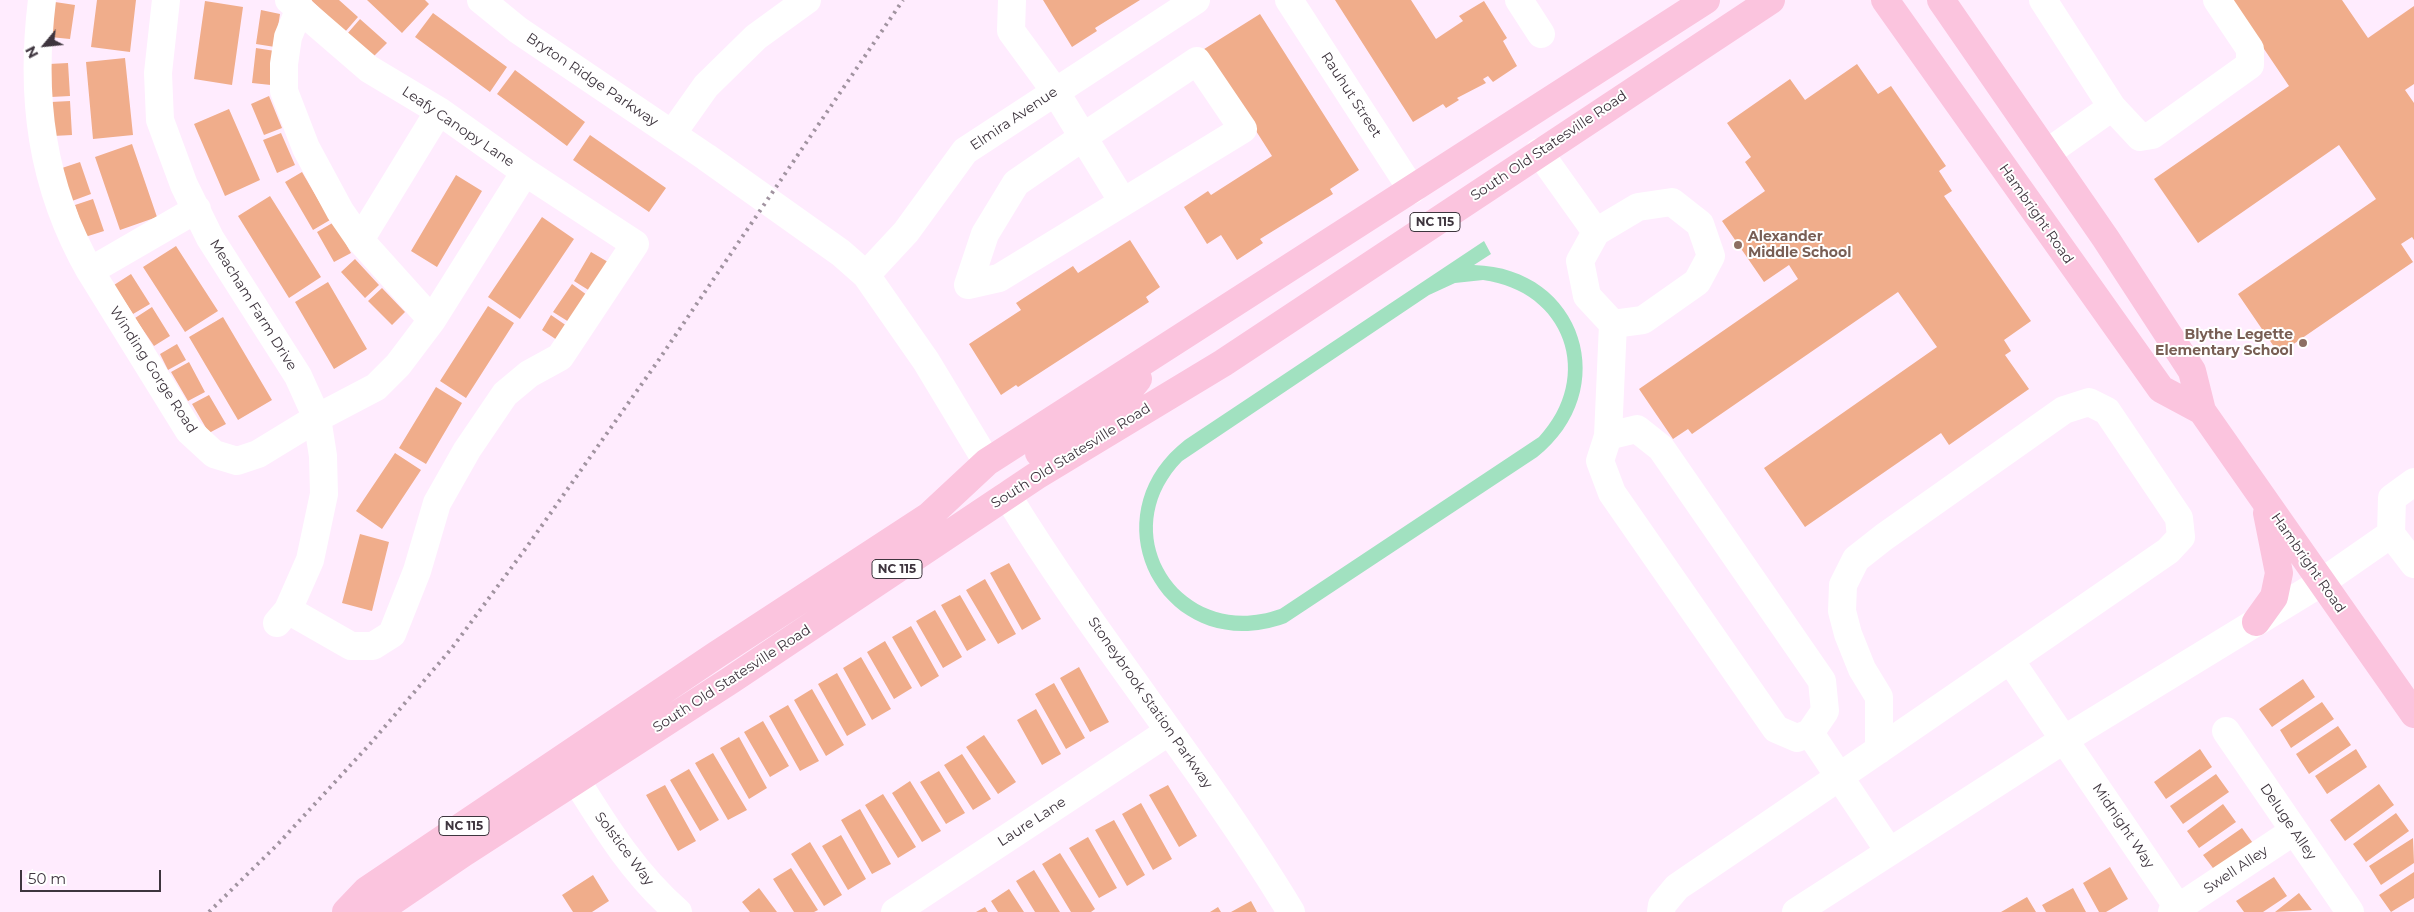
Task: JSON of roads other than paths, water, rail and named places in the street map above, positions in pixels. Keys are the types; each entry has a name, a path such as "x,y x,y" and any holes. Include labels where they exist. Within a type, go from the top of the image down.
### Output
{"main road":[{"name":"South Old Statesville Road","path":"346,912 367,890 716,655 929,516 987,462 1706,0"},
{"name":"South Old Statesville Road","path":"371,912 381,909 802,633 1007,495 1223,363 1771,0"},
{"name":"Hambright Road","path":"1885,0 2161,389 2202,411"},
{"name":"Hambright Road","path":"1941,0 2047,153 2192,371 2202,411 2414,714"},
{"path":"1007,495 1012,475 1021,466 1126,394 1138,380 1147,360"},
{"path":"802,633 862,576 984,491 989,473 987,462"},
{"path":"2256,622 2274,597 2279,573 2264,499"}],"street":[{"name":"Winding Gorge Road","path":"42,0 37,40 40,129 48,172 78,249 90,271 189,430 214,454 236,461 258,454 317,418 376,387 398,365 432,320 524,172"},
{"name":"Meacham Farm Drive","path":"166,0 158,73 160,120 184,185 210,238 298,376 317,418 323,456 324,494 310,560 283,617 351,646 373,646 392,634 417,571 437,503 467,450 504,394 529,374 560,357 635,244"},
{"name":"Bryton Ridge Parkway","path":"481,0 518,30 706,157 841,253 866,275 926,361 987,462"},
{"path":"672,134 706,86 756,37 807,0"},
{"path":"1012,0 1011,31 1055,91 1123,202"},
{"name":"Elmira Avenue","path":"866,275 906,232 965,152 1196,0"},
{"name":"Rauhut Street","path":"1289,0 1412,190"},
{"path":"1519,0 1541,34"},
{"path":"2043,0 2112,107 2140,137 2152,135 2250,65 2250,49 2217,0"},
{"path":"295,4 284,64 284,91 306,148 340,211 360,240 432,320"},
{"name":"Leafy Canopy Lane","path":"295,4 369,69 439,111 524,172 635,244"},
{"path":"1197,61 1243,128 999,278 968,285 985,234 1016,183 1083,137 1197,61"},
{"path":"2047,153 2112,107"},
{"path":"360,240 439,111"},
{"path":"1539,152 1596,232"},
{"path":"1608,436 1638,429 1661,448 1817,673 1822,681 1825,711 1810,733 1797,738 1776,729 1612,493 1600,461 1608,436 1612,324 1587,296 1580,261 1596,232 1638,207 1672,202 1700,224 1711,256 1697,282 1643,320 1612,324"},
{"path":"90,271 197,209"},
{"path":"1661,912 1662,904 1677,887 1840,777 2168,551 2181,536 2179,518 2107,411 2089,402 2064,410 1856,559 1844,585 1842,611 1848,634 1862,669 1879,697 1879,750"},
{"path":"2414,482 2392,498 2391,534 2414,564"},
{"name":"Stoneybrook Station Parkway","path":"1007,495 1034,538 1168,732 1250,844 1291,912"},
{"path":"1796,912 2065,739 2322,582 2391,534"},
{"name":"Midnight Way","path":"2010,660 2065,739 2177,911"},
{"name":"Deluge Alley","path":"2226,731 2350,912"},
{"name":"Laure Lane","path":"895,912 1168,732"},
{"path":"1810,733 1889,851"},
{"name":"Solstice Way","path":"576,780 617,845 643,880 678,912"},
{"name":"Swell Alley","path":"2177,911 2294,831"}],"railway":[{"path":"209,912 278,844 370,744 452,648 526,548 658,361 903,0"}],"place":[{"name":"Alexander Middle School","path":"1738,245"},
{"name":"Blythe Legette Elementary School","path":"2303,343"}]}
